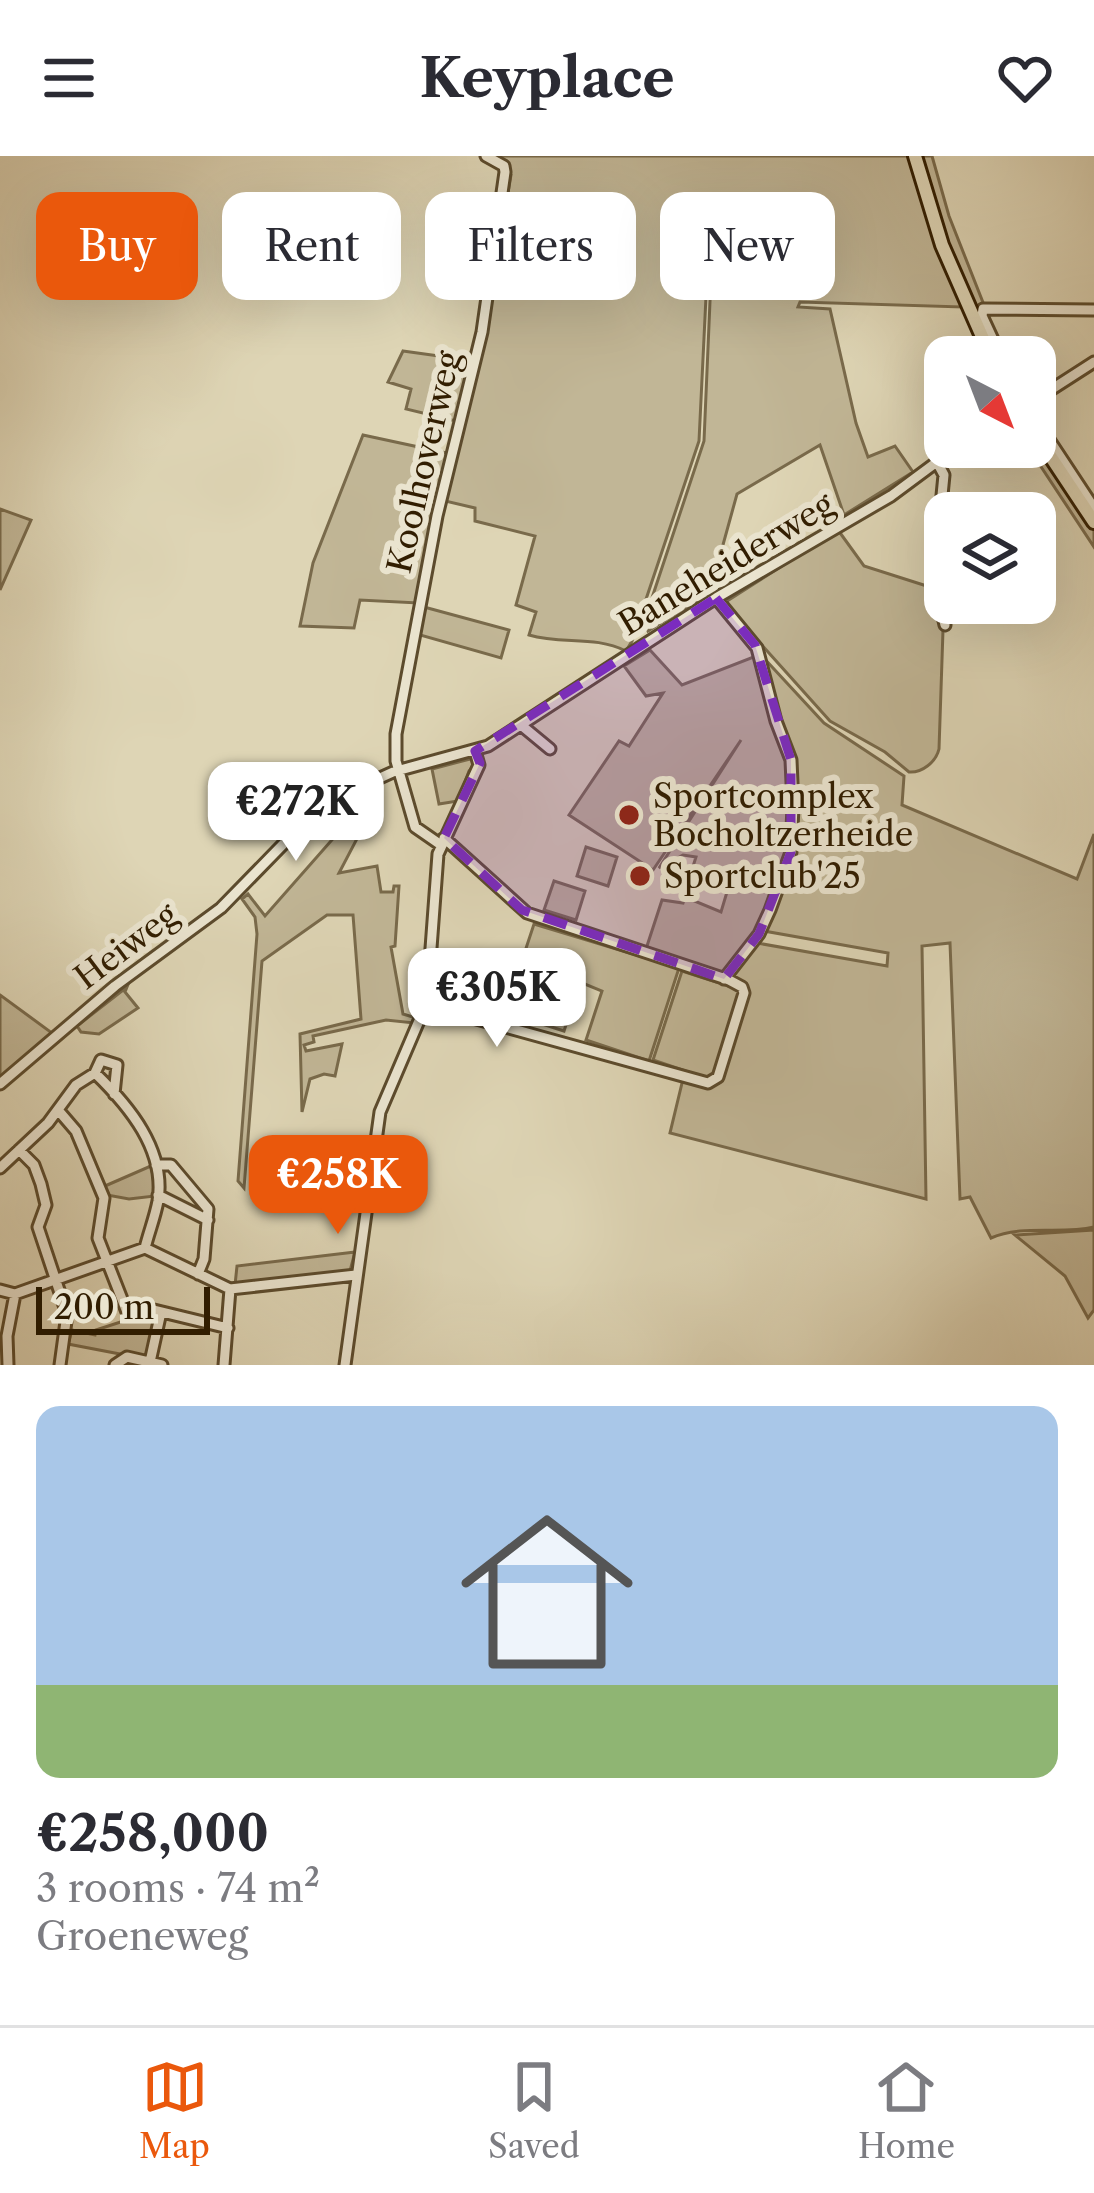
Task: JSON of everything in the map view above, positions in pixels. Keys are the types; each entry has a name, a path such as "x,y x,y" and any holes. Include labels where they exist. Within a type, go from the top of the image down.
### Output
{"main road":[{"path":"915,156 942,245 982,336"},
{"path":"1056,465 1094,522"}],"street":[{"name":"Koolhoverweg","path":"485,156 503,166 505,178 482,332 431,543 396,734 395,753 415,827 442,841 527,913 724,979"},
{"path":"991,336 981,313 987,308 1094,310"},
{"path":"1056,384 1094,362"},
{"path":"1056,450 1094,508"},
{"name":"Baneheiderweg","path":"400,770 475,751 521,725 929,468"},
{"path":"940,468 944,475 934,577 945,625"},
{"path":"424,1008 706,1083 717,1079 744,993 724,979 759,934 791,852 790,760 755,645 716,598"},
{"path":"521,725 550,749"},
{"path":"344,1365 380,1112 424,1008 442,841 478,767 475,751"},
{"name":"Heiweg","path":"0,1084 115,986 221,908 320,809 400,770"},
{"path":"0,1168 58,1110 76,1085 95,1073 101,1060 117,1065 114,1094"},
{"path":"95,1073 140,1125 156,1165 158,1195 146,1248"},
{"path":"58,1110 76,1131 104,1198 98,1235 128,1313 161,1312 228,1328"},
{"path":"20,1150 34,1166 41,1185 46,1204 38,1227 67,1314 60,1365"},
{"path":"156,1165 171,1165 206,1206 204,1259 198,1274"},
{"path":"158,1195 208,1220"},
{"path":"0,1290 15,1294 146,1248 230,1289 356,1275"},
{"path":"224,1365 230,1289"},
{"path":"8,1365 4,1345 15,1294"},
{"path":"150,1362 161,1312"},
{"path":"115,1365 127,1358 162,1365"}],"highlighted area":[{"path":"716,598 755,645 791,760 791,852 759,934 724,979 522,910 444,838 480,763 475,751"}],"shaded area":[{"path":"486,156 912,156 924,208 962,307 800,302 798,307 830,309 868,457 895,446 913,472 844,515 820,445 737,494 710,592 648,631 644,622 704,441 710,300 835,300 835,192 660,192 660,300 706,300 699,441 626,651 602,643 529,635 536,612 516,605 535,536 475,521 475,508 445,501 490,300 636,300 636,192 508,192 511,175"},
{"path":"918,156 932,156 949,216 984,305 973,308 954,268"},
{"path":"403,351 475,361 460,422 406,409 411,389 388,382"},
{"path":"363,435 451,454 418,603 360,600 354,628 300,626 313,563"},
{"path":"1042,468 1053,468 1094,528 1094,547"},
{"path":"0,509 31,520 0,590"},
{"path":"838,530 864,566 924,585 924,624 942,624 943,630 939,749 932,762 909,772 885,752 830,721 724,603"},
{"path":"424,607 509,630 501,658 420,635"},
{"path":"650,650 682,685 756,656 768,709 787,751 790,848 760,928 725,974 646,949 662,900 683,903 685,897 721,912 727,892 689,879 696,857 683,855 659,868 741,740 653,870 569,815 619,741 629,746 663,693 646,696 624,666"},
{"path":"761,655 824,723 904,776 902,805 1077,879 1094,834 1094,1227 991,1238 970,1197 960,1199 950,943 922,946 926,1199 670,1133 683,1079 713,1086 719,1083 747,992 730,977 757,943 887,966 888,953 764,931 792,865 797,789 793,758 773,710"},
{"path":"470,759 476,763 458,801 439,804 432,769"},
{"path":"360,808 360,833 339,873 377,866 381,892 393,892 399,886 395,946 391,947 403,1014 416,1018 414,1023 386,1020 313,1036 314,1042 304,1045 306,1051 342,1044 335,1076 310,1079 302,1112 300,1034 361,1019 353,915 327,915 262,961 244,1188 238,1181 257,934 255,917 242,899 248,894 265,916"},
{"path":"586,847 617,857 608,886 577,876"},
{"path":"554,881 585,891 576,920 544,910"},
{"path":"534,924 679,968 649,1061 586,1040 602,991 580,982 564,1031 505,1012"},
{"path":"682,971 741,990 712,1080 653,1060"},
{"path":"127,987 125,992 138,1008 99,1034 81,1032 77,1026"},
{"path":"0,995 52,1033 0,1080"},
{"path":"151,1160 155,1196 107,1195 105,1186 151,1166"},
{"path":"1094,1230 1094,1310 1088,1318 1065,1276 1015,1235"},
{"path":"355,1252 350,1271 235,1285 237,1266"},
{"path":"145,1314 157,1316 146,1359 68,1344 72,1330 95,1335 96,1330"}],"place":[{"name":"Sportcomplex Bocholtzerheide","path":"629,815"},
{"name":"Sportclub'25","path":"640,876"}]}
